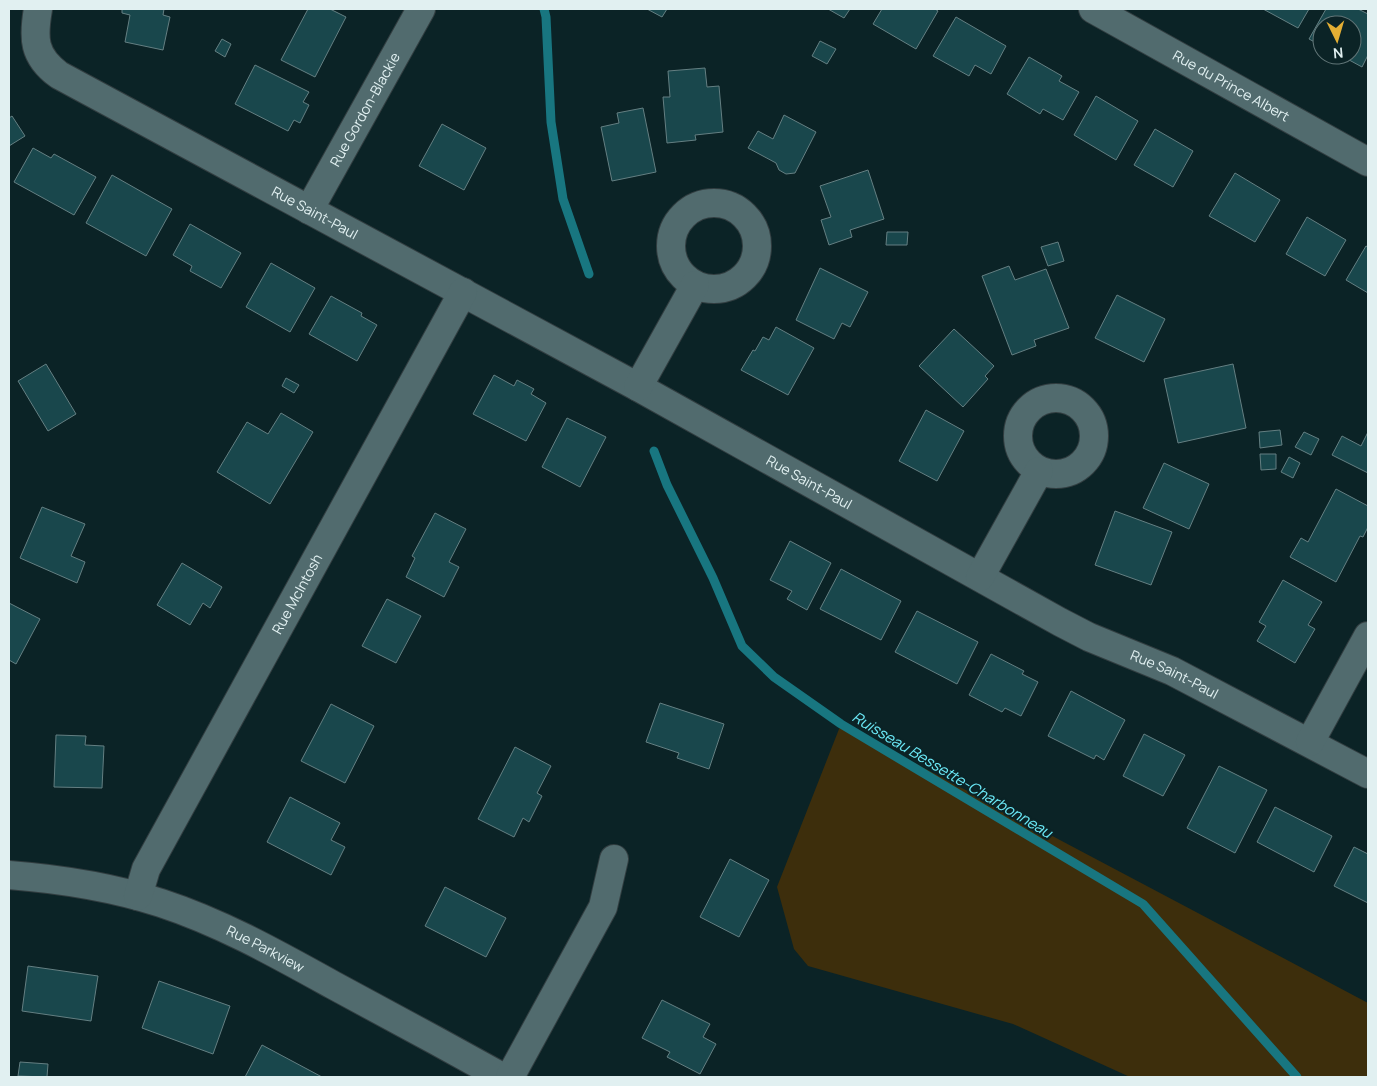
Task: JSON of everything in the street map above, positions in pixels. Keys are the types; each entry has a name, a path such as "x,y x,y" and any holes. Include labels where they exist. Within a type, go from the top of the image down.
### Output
{"street":[{"name":"Rue Saint-Paul","path":"38,9 34,33 36,42 41,57 52,70 638,387 1060,622 1172,671 1368,774"},
{"name":"Rue Gordon-Blackie","path":"309,210 421,9"},
{"name":"Rue du Prince Albert","path":"1093,9 1368,162"},
{"path":"638,387 695,285"},
{"name":"Rue McIntosh","path":"138,896 146,869 463,292"},
{"path":"980,577 1039,471"},
{"path":"1310,742 1368,636"},
{"path":"510,1077 604,907 614,859"},
{"name":"Rue Parkview","path":"9,875 65,880 138,896 229,930 270,950 502,1077"}],"shaded area":[{"path":"841,724 1368,1003 1368,1077 1130,1077 1013,1024 808,966 794,949 777,887"}],"building":[{"path":"122,9 164,9 163,15 170,17 163,50 125,42 130,15 122,13"},
{"path":"308,9 330,9 346,17 315,77 281,60"},
{"path":"647,9 667,9 662,17"},
{"path":"828,9 850,9 844,18"},
{"path":"882,9 935,9 938,11 916,49 873,24"},
{"path":"1263,9 1309,9 1298,28"},
{"path":"1326,9 1358,9 1368,14 1368,55 1362,67 1358,65 1362,65 1362,15 1323,15"},
{"path":"956,17 1006,46 991,74 975,65 969,76 933,56"},
{"path":"222,39 231,44 225,57 215,51"},
{"path":"820,41 836,49 827,64 812,56"},
{"path":"1029,57 1062,76 1059,81 1079,92 1063,120 1043,109 1040,114 1007,94"},
{"path":"255,65 309,92 303,102 309,105 300,123 294,120 288,131 235,104"},
{"path":"705,68 707,87 719,86 723,132 695,135 696,140 667,143 663,97 670,97 668,71"},
{"path":"1096,96 1138,121 1116,160 1074,135"},
{"path":"643,108 656,172 612,181 601,127 619,123 617,113"},
{"path":"784,115 816,132 795,173 786,174 779,170 776,163 748,148 758,131 773,139"},
{"path":"12,116 25,136 9,146 9,118"},
{"path":"442,124 486,148 464,190 419,166"},
{"path":"1155,129 1193,151 1173,187 1134,165"},
{"path":"33,148 51,158 54,154 96,177 74,215 14,182"},
{"path":"868,170 884,219 850,230 852,237 829,245 821,220 831,217 820,186"},
{"path":"1235,173 1280,200 1255,242 1209,216"},
{"path":"112,175 172,209 146,256 86,223"},
{"path":"1307,217 1346,240 1325,276 1286,254"},
{"path":"190,224 241,253 221,288 190,271 192,266 173,255"},
{"path":"887,232 908,232 907,245 886,245"},
{"path":"1058,242 1064,261 1048,266 1041,247"},
{"path":"1366,246 1368,247 1368,293 1346,280"},
{"path":"271,263 315,288 290,332 246,307"},
{"path":"1009,266 1015,280 1046,269 1069,328 1034,340 1036,346 1012,355 982,276"},
{"path":"820,268 868,292 850,327 842,323 834,339 796,320"},
{"path":"1117,295 1165,319 1144,362 1095,338"},
{"path":"331,296 362,313 361,316 377,325 357,361 309,334"},
{"path":"776,327 814,348 788,395 741,370 763,337 769,340"},
{"path":"954,329 994,366 985,376 988,379 963,407 919,366"},
{"path":"46,364 76,414 48,431 18,381"},
{"path":"1233,364 1246,428 1178,443 1164,379"},
{"path":"494,375 514,386 517,380 534,389 531,394 546,403 526,441 473,414"},
{"path":"286,378 299,385 294,393 282,386"},
{"path":"926,410 964,431 937,481 899,461"},
{"path":"281,413 313,432 270,504 217,472 247,422 268,434"},
{"path":"567,418 606,437 580,487 542,467"},
{"path":"1280,430 1282,445 1260,448 1259,432"},
{"path":"1304,432 1319,439 1311,455 1295,447"},
{"path":"1368,432 1368,473 1332,455 1342,436 1361,446"},
{"path":"1260,454 1276,454 1276,469 1261,470"},
{"path":"1289,457 1300,463 1293,478 1281,472"},
{"path":"1164,463 1209,484 1189,529 1143,508"},
{"path":"1336,489 1368,506 1368,527 1363,537 1360,536 1336,582 1290,557 1301,538 1308,542"},
{"path":"42,507 85,524 71,556 85,562 77,583 20,558"},
{"path":"1115,511 1172,532 1151,585 1095,565"},
{"path":"435,513 466,529 449,562 459,567 444,597 406,577 415,558 412,556"},
{"path":"790,541 831,563 807,610 787,599 792,591 770,580"},
{"path":"182,563 222,587 210,608 203,603 190,625 157,605"},
{"path":"841,569 901,601 881,640 820,609"},
{"path":"1283,580 1322,602 1308,625 1315,629 1295,663 1257,641 1266,626 1259,622"},
{"path":"387,599 421,616 396,663 362,646"},
{"path":"9,603 40,619 16,664 9,660"},
{"path":"917,611 978,642 957,684 895,652"},
{"path":"991,654 1024,671 1022,674 1038,682 1021,716 1005,708 1002,712 969,695"},
{"path":"1071,691 1125,720 1104,760 1096,755 1094,759 1048,736"},
{"path":"660,703 724,724 709,769 677,758 679,753 646,742"},
{"path":"331,704 374,726 345,783 301,761"},
{"path":"1144,734 1185,755 1163,796 1123,776"},
{"path":"56,735 86,736 85,745 104,746 102,788 54,787"},
{"path":"515,747 551,766 537,793 542,796 529,822 523,818 514,837 478,819"},
{"path":"1219,766 1267,790 1235,853 1187,828"},
{"path":"290,797 340,823 331,840 345,847 331,875 267,842"},
{"path":"1275,807 1332,836 1314,872 1257,842"},
{"path":"1354,847 1368,854 1368,903 1334,886"},
{"path":"730,859 769,880 739,937 700,917"},
{"path":"445,887 506,918 486,957 425,926"},
{"path":"28,966 98,976 91,1021 22,1011"},
{"path":"159,981 230,1006 213,1054 142,1028"},
{"path":"662,1000 710,1024 703,1037 716,1044 700,1074 667,1057 670,1052 642,1038"},
{"path":"262,1045 322,1077 245,1077"},
{"path":"20,1062 48,1064 47,1077 18,1076"}],"waterway":[{"name":"Ruisseau Bessette-Charbonneau","path":"544,9 546,17 551,122 563,199 589,274"},
{"name":"Ruisseau Bessette-Charbonneau","path":"654,451 667,485 713,578 742,646 774,677 841,724 1143,904 1297,1077"}]}
